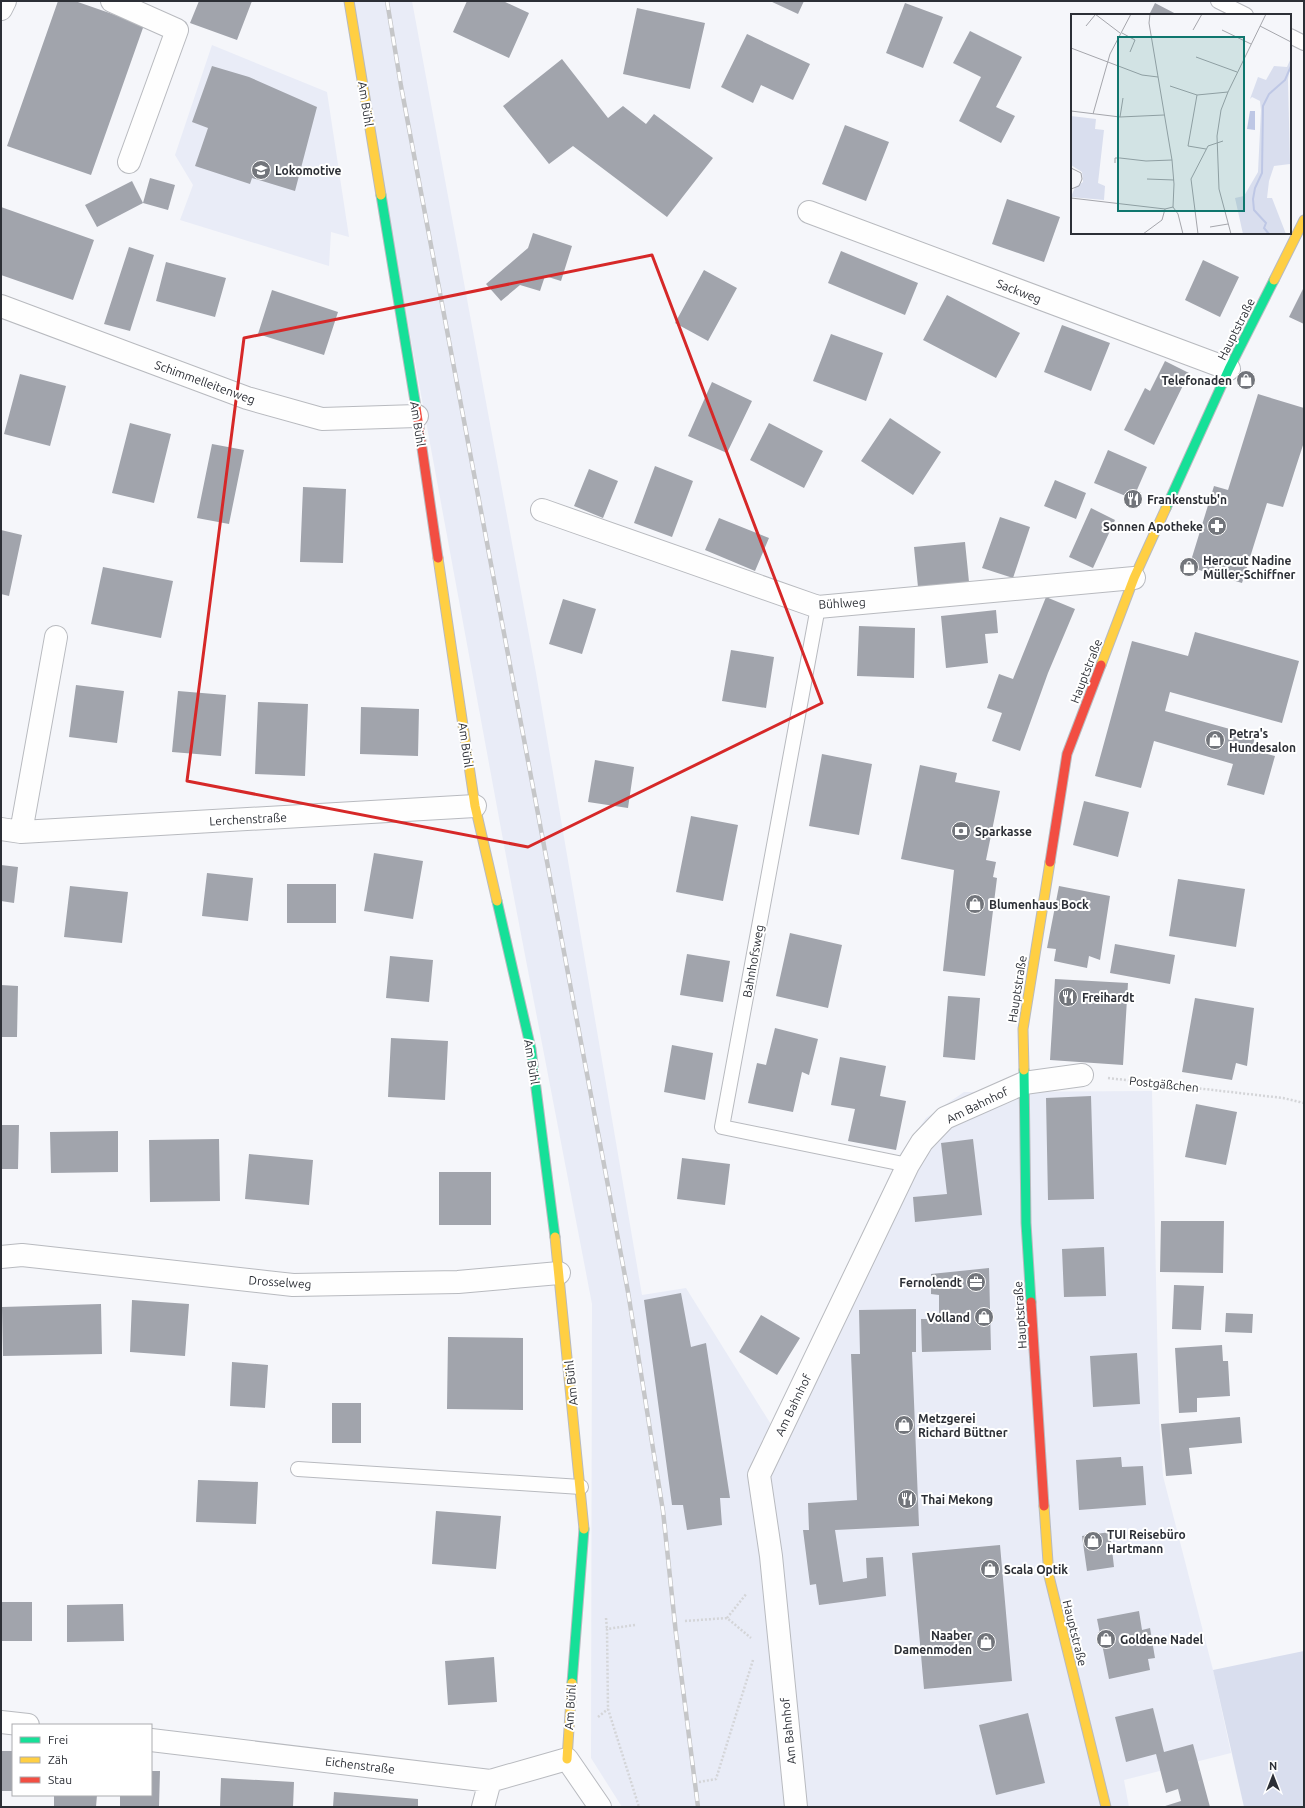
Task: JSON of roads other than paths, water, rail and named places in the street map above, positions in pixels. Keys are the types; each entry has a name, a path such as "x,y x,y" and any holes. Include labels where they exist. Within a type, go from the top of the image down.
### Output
{"street":[{"path":"1,9 6,1"},
{"path":"112,1 177,30 129,162"},
{"name":"Am Bühl","path":"349,1 417,416 475,806 531,1049 559,1273 584,1523 567,1758"},
{"name":"Sackweg","path":"809,212 1229,369"},
{"name":"Hauptstraße","path":"1106,1807 1049,1576 1026,1223 1023,1029 1067,754 1134,578 1229,369 1304,220"},
{"name":"Schimmelleitenweg","path":"1,306 247,398 322,419 417,416"},
{"name":"Bühlweg","path":"542,510 818,607 1134,578"},
{"name":"Lerchenstraße","path":"56,637 11,831 475,806"},
{"path":"1024,1083 1082,1075"},
{"name":"Am Bahnhof","path":"796,1807 771,1556 759,1475 908,1165 922,1142 946,1118 1024,1083"},
{"name":"Drosselweg","path":"1,1257 22,1255 293,1285 458,1282 559,1273"},
{"path":"1,1722 19,1724"},
{"name":"Eichenstraße","path":"152,1740 490,1781 567,1758"},
{"path":"567,1758 600,1807"},
{"path":"482,1807 490,1781"}],"lane":[{"path":"1218,1 1244,14"},
{"path":"1291,36 1304,43"},
{"name":"Bahnhofsweg","path":"818,607 722,1127 908,1165"},
{"path":"298,1469 581,1487"}],"railway":[{"path":"387,1 401,86 628,1292 663,1511 676,1634 698,1807"}],"place":[{"name":"Lokomotive","path":"261,170"},
{"name":"Telefonaden","path":"1246,380"},
{"name":"Frankenstub'n","path":"1133,499"},
{"name":"Sonnen Apotheke","path":"1217,526"},
{"name":"Herocut Nadine Müller-Schiffner","path":"1189,567"},
{"name":"Petra's Hundesalon","path":"1215,740"},
{"name":"Sparkasse","path":"961,831"},
{"name":"Blumenhaus Bock","path":"975,904"},
{"name":"Freihardt","path":"1068,997"},
{"name":"Fernolendt","path":"976,1282"},
{"name":"Volland","path":"984,1317"},
{"name":"Metzgerei Richard Büttner","path":"904,1425"},
{"name":"Thai Mekong","path":"907,1499"},
{"name":"TUI Reisebüro Hartmann","path":"1093,1541"},
{"name":"Scala Optik","path":"990,1569"},
{"name":"Goldene Nadel","path":"1106,1639"},
{"name":"Naaber Damenmoden","path":"986,1642"}]}
